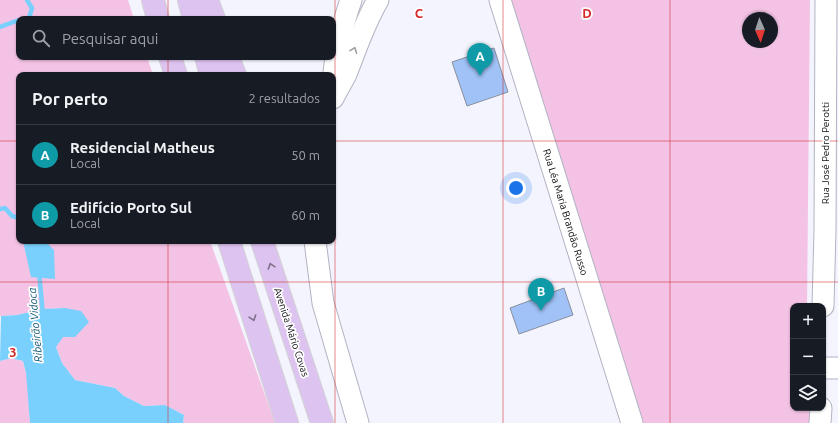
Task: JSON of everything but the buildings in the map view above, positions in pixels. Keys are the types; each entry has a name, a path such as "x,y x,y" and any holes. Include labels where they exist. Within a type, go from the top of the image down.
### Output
{"highway":[{"path":"153,0 157,16"},
{"path":"189,0 193,16"},
{"path":"207,0 213,16"},
{"path":"171,60 175,72"},
{"path":"207,60 210,72"},
{"path":"229,60 234,72"},
{"path":"230,244 287,423"},
{"name":"Avenida Mário Covas","path":"263,244 322,423"}],"street":[{"path":"336,59 340,36 351,0"},
{"name":"Rua Léa Maria Brandão Russo","path":"500,0 632,423"},
{"name":"Rua José Pedro Perotti","path":"823,303 832,230 832,82 826,0"},
{"path":"336,92 345,75 356,46 368,4"},
{"path":"334,72 336,60"},
{"path":"315,244 323,303 358,423"},
{"path":"826,368 838,368"},
{"path":"820,423 821,411"}],"shaded area":[{"path":"0,0 128,0 133,16 16,16 16,60 148,60 152,72 16,72 16,244 211,244 275,423 183,423 184,415 165,405 144,406 124,396 115,388 75,380 62,363 56,347 63,336 65,308 43,309 17,315 0,316"},
{"path":"508,0 810,0 807,303 790,303 790,411 809,411 809,423 640,423"},
{"path":"11,358 23,361 27,377 30,423 0,423 0,361"}],"water":[{"path":"24,244 48,244 54,250 55,279 31,277"},
{"path":"65,308 81,311 89,322 75,337 63,337 56,347 62,363 75,380 115,388 124,396 144,406 165,405 184,415 183,423 30,423 26,373 23,361 11,358 0,361 1,316 17,315 43,309"}],"waterway":[{"name":"Ribeirão Vidoca","path":"27,0 32,8 30,16"},
{"name":"Ribeirão Vidoca","path":"0,27 16,21"},
{"name":"Ribeirão Vidoca","path":"0,209 5,208 12,216 16,217"},
{"name":"Ribeirão Vidoca","path":"39,272 43,315"}],"place":[{"name":"Residencial Matheus","path":"480,76"},
{"name":"Edifício Porto Sul","path":"541,311"}]}
